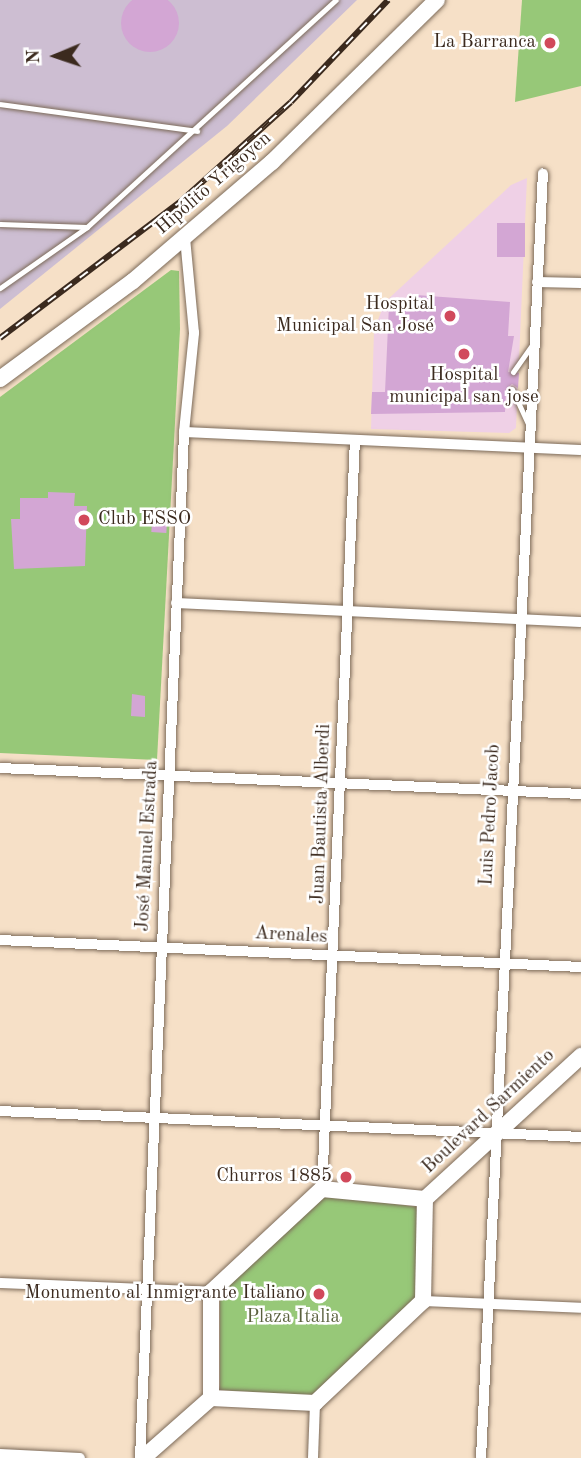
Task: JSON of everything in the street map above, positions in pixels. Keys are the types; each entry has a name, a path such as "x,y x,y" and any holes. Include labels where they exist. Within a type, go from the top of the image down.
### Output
{"main road":[{"name":"Hipólito Yrigoyen","path":"0,379 185,237 364,77 437,0"},
{"name":"Boulevard Sarmiento","path":"424,1301 425,1199 581,1056"},
{"name":"Boulevard Sarmiento","path":"322,1189 425,1199"},
{"path":"211,1398 211,1292 322,1189"},
{"path":"141,1458 211,1398 315,1403 424,1301"}],"street":[{"name":"Luis Pedro Jacob","path":"481,1458 509,791 543,173"},
{"name":"José Manuel Estrada","path":"141,1458 184,432 194,333 185,237"},
{"path":"537,282 581,282"},
{"path":"184,432 581,450"},
{"name":"Juan Bautista Alberdi","path":"322,1189 327,1125 355,440"},
{"path":"176,603 581,622"},
{"path":"0,768 581,794"},
{"name":"Arenales","path":"0,940 581,967"},
{"path":"0,1111 581,1137"},
{"path":"0,1283 211,1292"},
{"path":"424,1301 581,1308"},
{"path":"313,1458 315,1403"},
{"path":"0,1454 80,1458"}],"lane":[{"path":"0,288 87,227 197,131 336,0"},
{"path":"0,104 197,131"},
{"path":"0,224 87,227"},
{"path":"513,372 533,343"},
{"path":"512,389 529,426"}],"shaded area":[{"path":"0,0 357,0 227,126 0,309"},
{"name":"Hospital Municipal San José","path":"527,178 516,428 509,433 371,429 374,330 385,302 511,185"}],"green space":[{"name":"La Barranca","path":"522,0 581,0 581,86 515,102"},
{"name":"Club ESSO","path":"171,270 179,271 180,329 157,760 0,753 0,397"},
{"name":"Plaza Italia","path":"323,1195 418,1207 415,1299 313,1396 220,1390 220,1290"}],"building":[{"path":"144,-6 156,-6 171,2 179,17 179,29 171,44 156,52 144,52 129,44 121,29 121,17 129,2"},
{"path":"497,223 525,223 525,257 497,257"},
{"name":"Hospital municipal san jose","path":"416,295 510,302 508,336 514,336 508,372 519,373 518,388 512,384 506,389 505,412 371,414 372,392 385,392 389,305 415,306"},
{"path":"48,492 75,493 74,506 87,506 85,566 14,569 11,519 20,519 20,498 48,498"},
{"path":"153,508 168,509 166,533 151,532"},
{"path":"132,694 145,696 145,717 131,716"}],"railway":[{"path":"0,338 180,202 291,102 388,0"}],"place":[{"name":"La Barranca","path":"550,43"},
{"name":"Hospital Municipal San José","path":"450,316"},
{"name":"Hospital municipal san jose","path":"464,354"},
{"name":"Club ESSO","path":"84,520"},
{"name":"Churros 1885","path":"346,1177"},
{"name":"Monumento al Inmigrante Italiano","path":"319,1294"}]}
